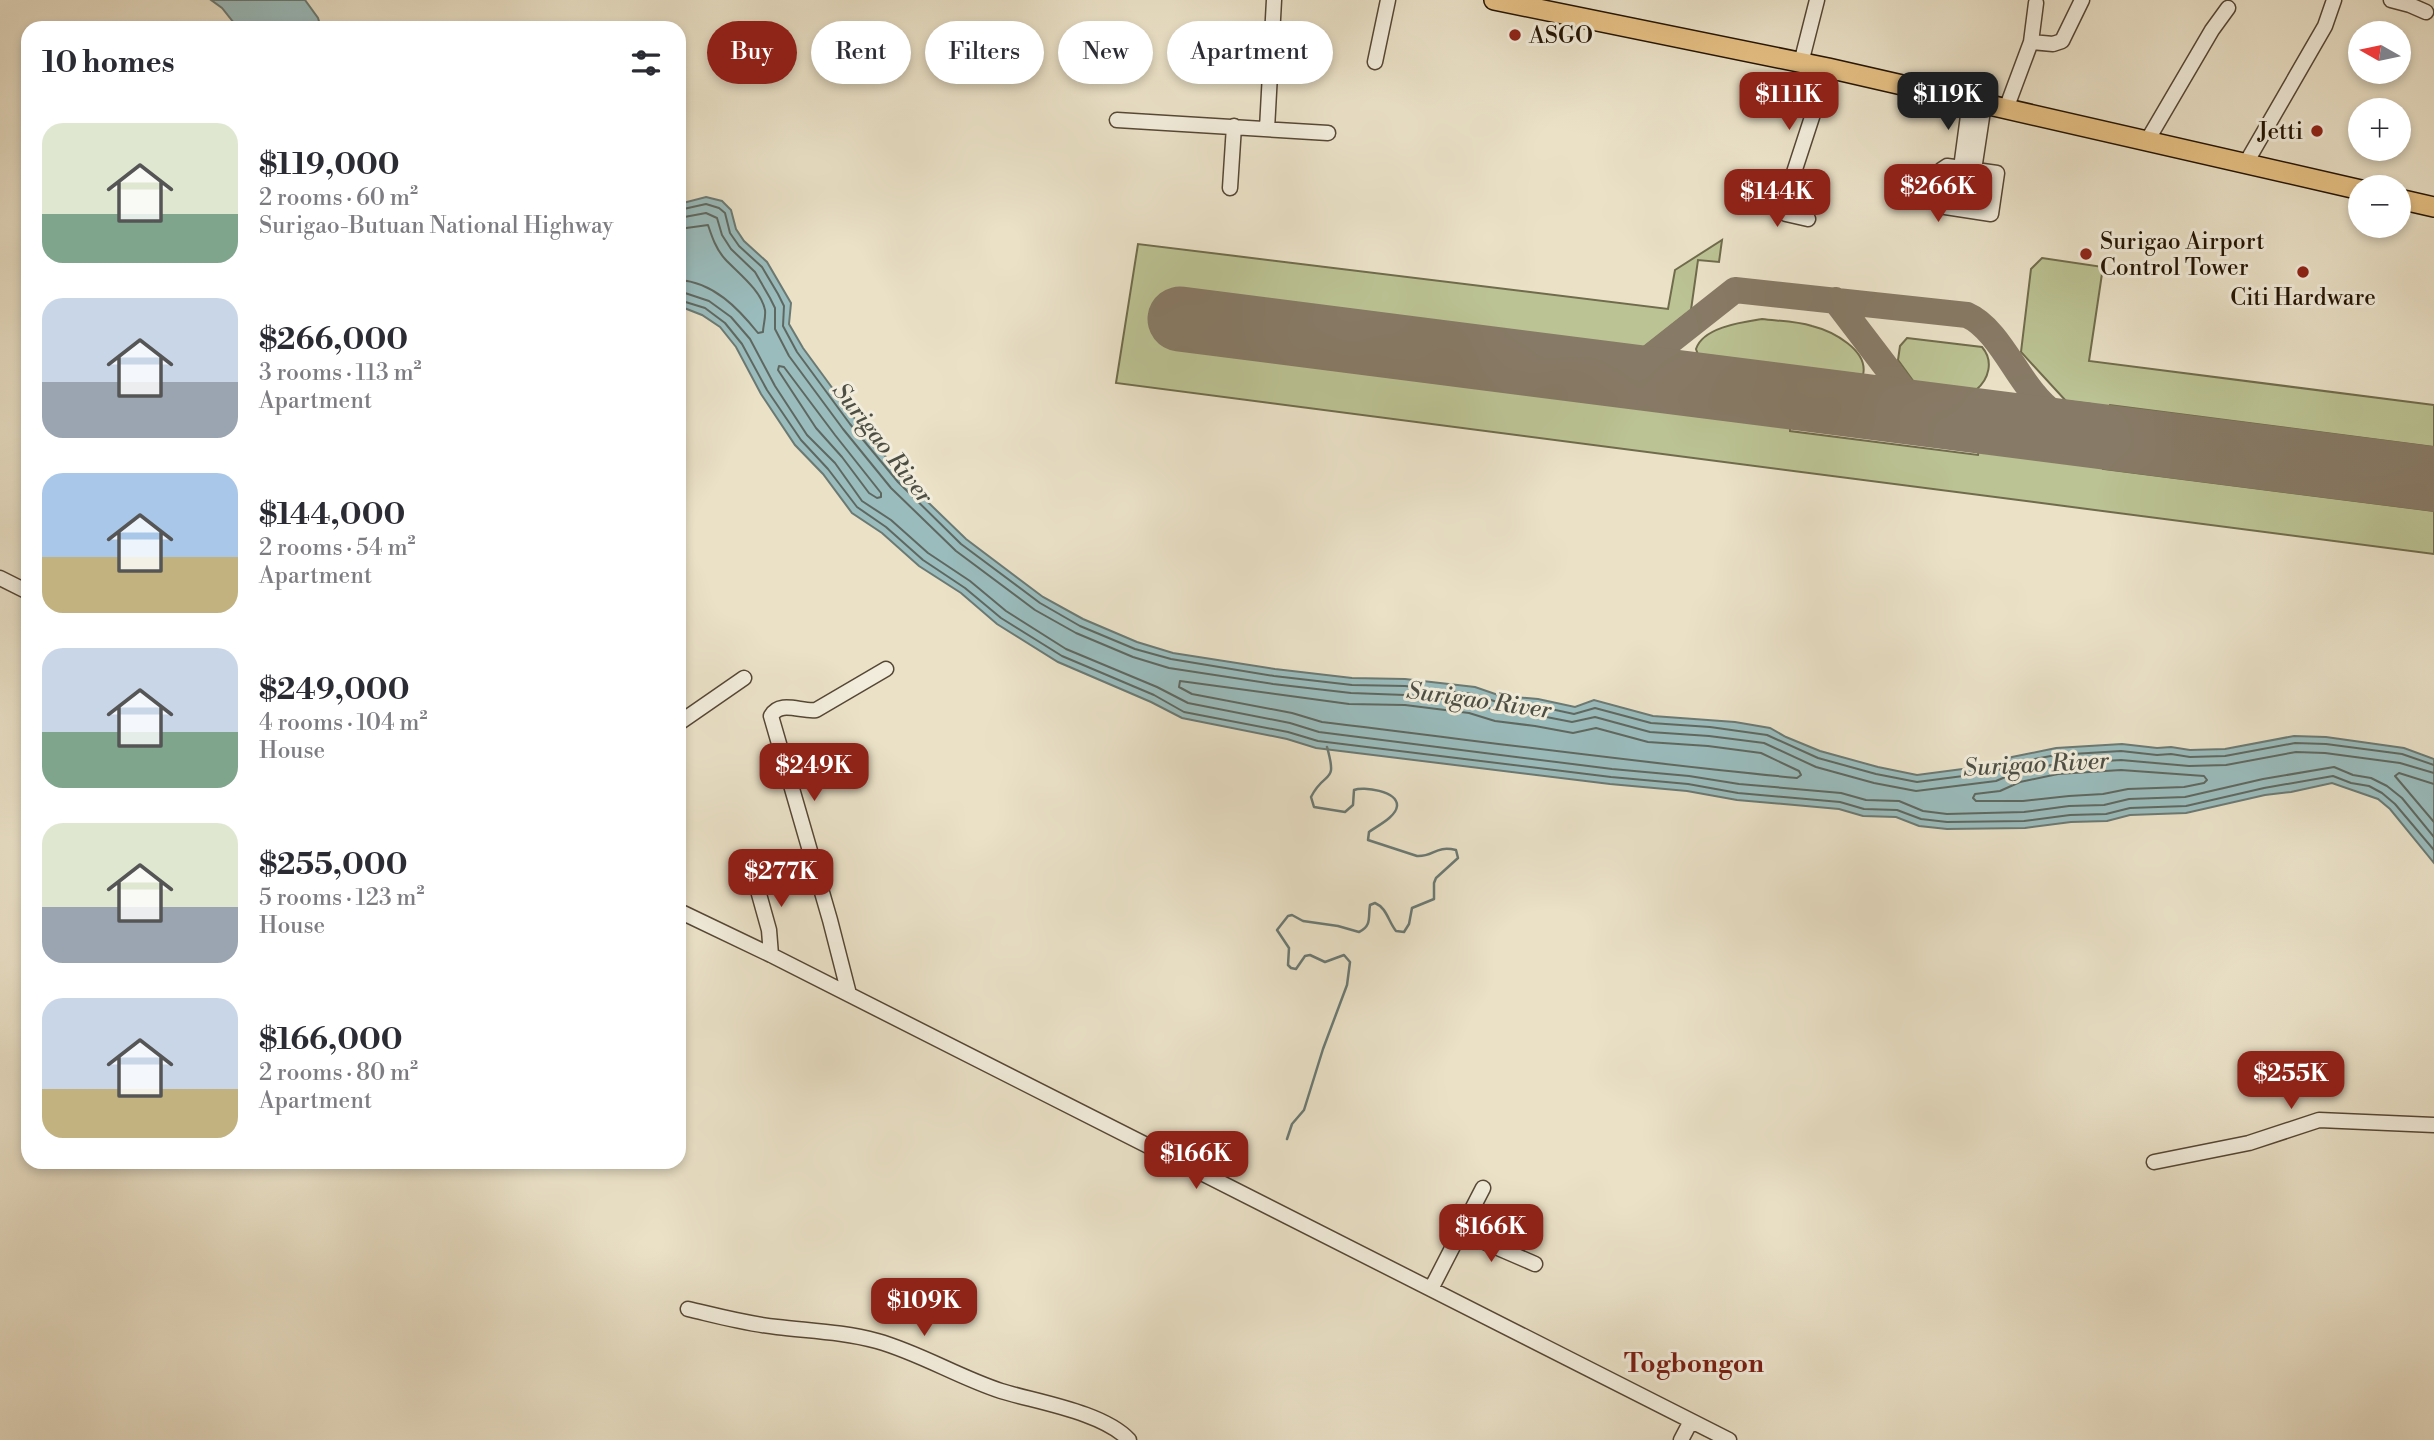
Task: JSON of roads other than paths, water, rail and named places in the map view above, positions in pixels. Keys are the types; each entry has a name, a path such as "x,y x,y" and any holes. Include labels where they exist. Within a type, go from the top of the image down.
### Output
{"highway":[{"path":"1501,1 1828,68 2348,187"},
{"path":"2411,202 2434,207"}],"street":[{"path":"1267,129 1274,0"},
{"path":"1375,62 1388,0"},
{"path":"1801,63 1817,0"},
{"path":"2031,42 2053,44 2062,41 2082,0"},
{"path":"2246,163 2325,26 2334,0"},
{"path":"2391,0 2411,2 2427,12"},
{"path":"2006,109 2031,42 2036,3"},
{"path":"2147,141 2228,8"},
{"path":"1808,219 1786,214 1783,206 1828,68"},
{"path":"1968,169 1977,102"},
{"path":"1117,120 1328,133"},
{"path":"1230,188 1234,126"},
{"path":"1947,166 1968,169 1997,173 1991,214 1944,208 1937,202 1942,168 1947,166"},
{"path":"0,578 21,588"},
{"path":"849,994 831,919 771,716 782,707 803,711 816,710 886,669"},
{"path":"686,718 744,678"},
{"path":"752,869 769,930 771,955"},
{"path":"686,914 849,994 1729,1440"},
{"path":"2154,1162 2256,1142 2319,1121 2434,1125"},
{"path":"1432,1289 1483,1188"},
{"path":"1461,1232 1535,1264"},
{"path":"688,1309 747,1323 828,1331 876,1340 920,1355 985,1386 1067,1409 1106,1424 1129,1440"},
{"path":"1681,1440 1691,1421"}],"water":[{"path":"211,0 305,0 319,21 232,21"},
{"name":"Surigao River","path":"706,197 722,201 731,210 736,229 744,241 767,262 791,303 789,324 803,348 903,478 966,539 1043,597 1083,619 1137,642 1173,653 1275,669 1475,687 1501,696 1538,699 1575,707 1594,700 1653,716 1735,722 1770,728 1820,751 1917,775 1993,765 2012,757 2056,748 2122,744 2190,750 2225,749 2294,736 2326,737 2404,748 2434,759 2434,863 2390,809 2378,799 2332,783 2186,813 2130,815 2107,821 2025,828 1947,829 1919,826 1896,817 1863,816 1839,809 1737,800 1687,791 1316,748 1287,739 1182,718 1058,662 997,624 961,593 919,566 882,533 852,513 823,474 795,445 761,394 736,347 720,327 686,309 686,202"}],"waterway":[{"path":"1287,1139 1292,1124 1304,1110 1347,985 1350,962 1344,955 1325,962 1310,955 1305,956 1296,969 1291,968 1288,965 1289,948 1277,930 1288,916 1292,915 1303,921 1359,932 1368,924 1370,905 1375,903 1385,911 1396,931 1404,932 1409,924 1412,908 1434,899 1436,878 1458,858 1456,850 1443,849 1417,856 1368,840 1369,832 1396,810 1396,801 1386,793 1372,789 1354,790 1353,805 1345,812 1314,807 1311,797 1330,773 1327,747"}],"place":[{"name":"ASGO","path":"1515,35"},
{"name":"Jetti","path":"2317,131"},
{"name":"Surigao Airport Control Tower","path":"2086,254"},
{"name":"Citi Hardware","path":"2303,272"}],"district":[{"name":"Togbongon","path":"1694,1363"}]}
